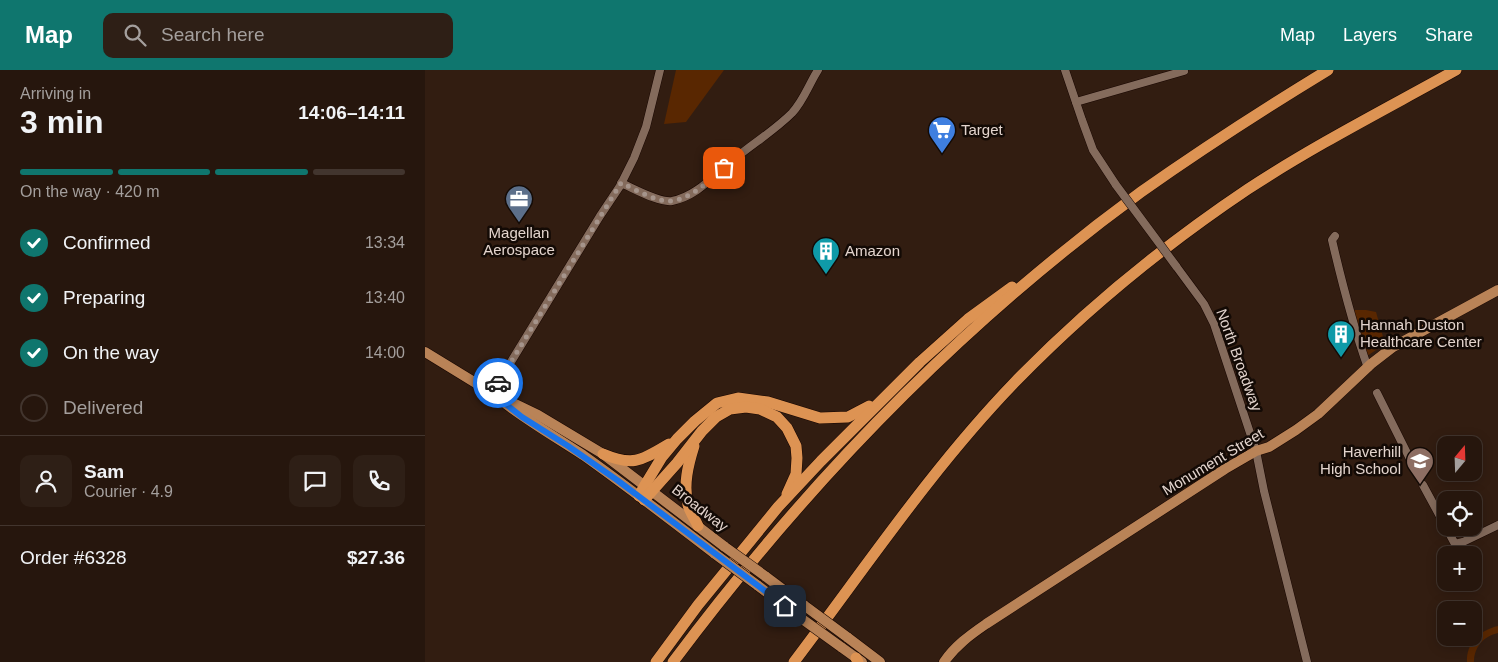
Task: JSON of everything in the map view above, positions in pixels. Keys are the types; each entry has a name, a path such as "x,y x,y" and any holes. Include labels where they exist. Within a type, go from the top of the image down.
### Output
{"highway":[{"path":"673,662 741,574 827,474 932,368 1055,259 1139,194 1273,103 1328,70"},
{"path":"794,662 936,471 1016,381 1064,335 1170,245 1249,188 1342,133 1456,70"},
{"path":"656,662 698,605 756,533 821,460 879,401 968,319 1055,259"},
{"path":"641,498 662,457 695,421 717,403 739,398 768,402 820,418 848,417 879,401"},
{"path":"648,487 677,463 716,416 730,409 760,409 777,417 787,428 796,446 796,474 782,504"},
{"path":"698,436 689,461 686,482 688,505 698,526"},
{"path":"603,454 617,460 629,462 642,460 677,439"},
{"path":"800,662 823,624"}],"main road":[{"name":"Monument Street","path":"944,662 964,639 986,624 1225,469 1256,451 1269,447 1296,430 1318,414 1367,368 1399,343 1498,290"},
{"name":"Broadway","path":"425,352 492,393 538,415 603,454 880,662"},
{"name":"Broadway","path":"492,393 522,417 582,455 641,498 859,661"}],"street":[{"path":"492,393 621,183 634,158 645,127 660,70"},
{"path":"621,183 670,202 689,195 708,183 792,112 803,98 818,70"},
{"name":"North Broadway","path":"1065,70 1093,150 1116,185 1203,304 1214,324 1256,451 1307,662"},
{"path":"1075,102 1184,72"},
{"path":"1335,236 1332,240 1367,368"},
{"path":"1377,393 1414,467"},
{"path":"1423,485 1455,544 1498,525"}],"shaded area":[{"path":"676,70 724,70 686,122 664,124"},
{"path":"1354,310 1376,312 1385,344 1367,356 1364,350"},
{"path":"1498,626 1498,633 1493,634 1482,642 1482,633"},
{"path":"1470,646 1479,646 1474,662 1467,662"}],"way so far":[{"path":"498,383 621,183 670,202 689,195 708,183 724,168"}],"place":[{"name":"Target","path":"942,154"},
{"name":"Magellan Aerospace","path":"519,223"},
{"name":"Amazon","path":"826,275"},
{"name":"Hannah Duston Healthcare Center","path":"1341,358"},
{"name":"Haverhill High School","path":"1420,485"}],"route":[{"path":"498,383 492,393 522,417 617,480 785,606"}]}
